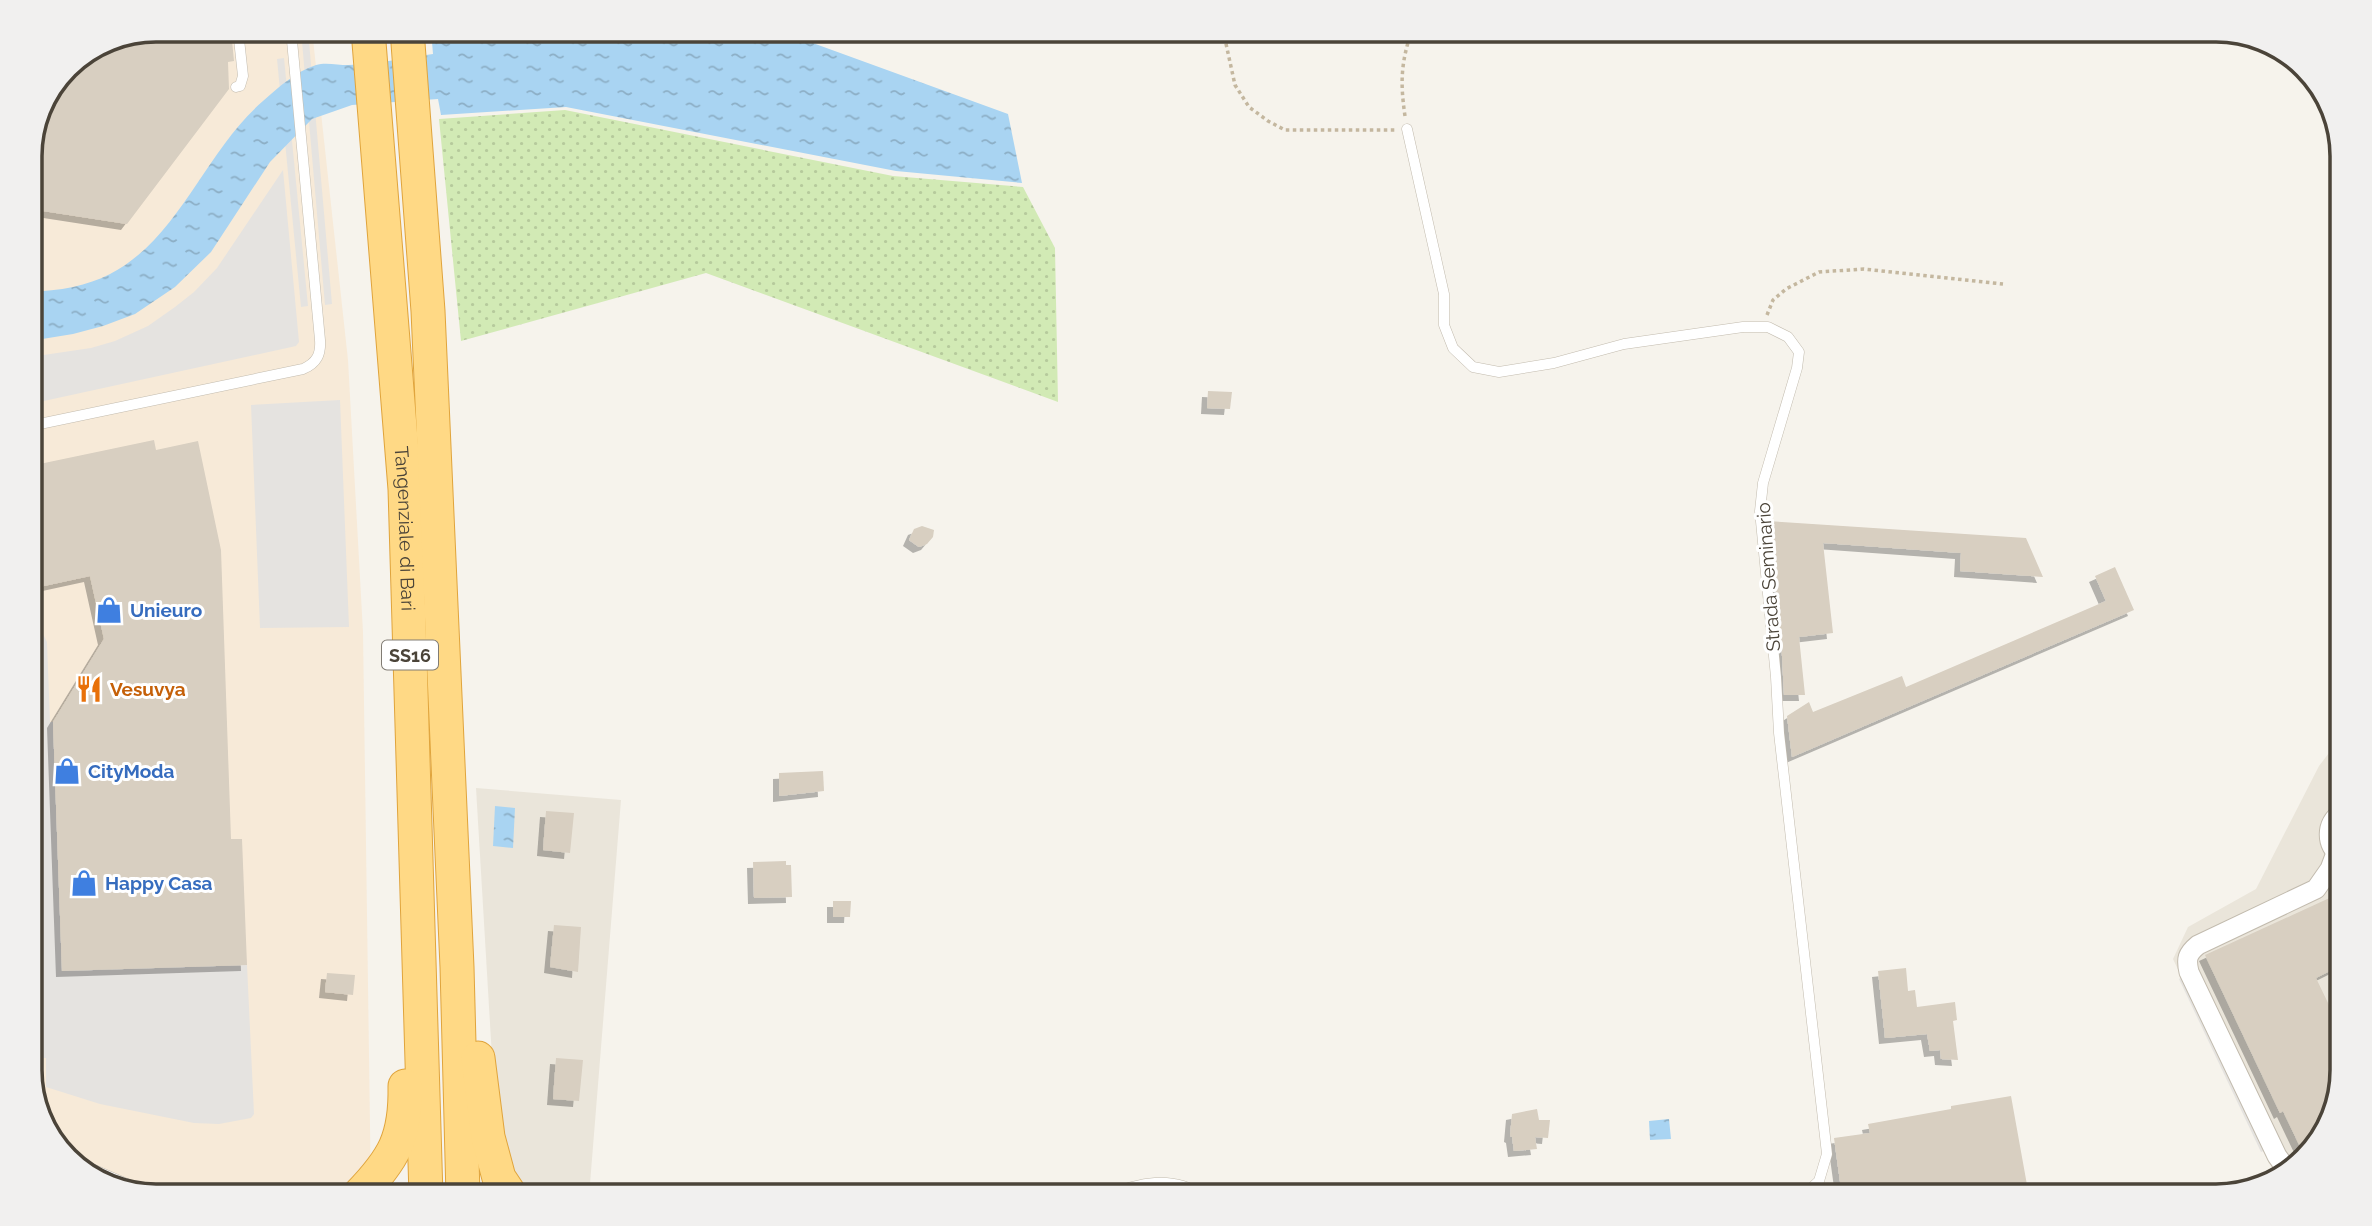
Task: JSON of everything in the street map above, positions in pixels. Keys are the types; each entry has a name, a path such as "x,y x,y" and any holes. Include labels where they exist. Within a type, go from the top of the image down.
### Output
{"highway":[{"name":"Tangenziale di Bari","path":"369,42 405,489 426,1184"},
{"name":"Tangenziale di Bari","path":"408,42 429,325 457,967 463,1184"},
{"path":"457,967 478,1054 488,1137 503,1184"},
{"path":"370,1184 397,1146 405,1115 403,1043 420,985"}],"street":[{"path":"2282,1163 2186,961 2190,952 2198,945 2316,889 2330,869"}],"lane":[{"path":"236,87 240,86 243,76 239,42"},
{"path":"42,423 303,369 315,362 320,340 292,42"},
{"path":"1407,129 1444,294 1444,325 1453,348 1474,366 1499,372 1554,363 1624,344 1743,327 1768,327"},
{"name":"Strada Seminario","path":"1768,327 1788,337 1799,352 1797,368 1763,483 1760,511 1779,733 1827,1154 1816,1184"},
{"path":"1140,1184 1178,1184"}],"path":[{"path":"1226,42 1235,85 1250,107 1268,121 1285,130 1383,132 1407,129 1401,90 1401,67 1408,42"},
{"path":"1768,327 1767,313 1773,300 1786,289 1819,272 1864,269 2003,284"}],"shaded area":[{"path":"302,42 309,42 332,304 325,305"},
{"path":"313,42 348,360 363,632 371,1184 156,1184 127,1180 106,1172 81,1156 61,1133 48,1107 42,1077 42,149 47,124 91,62 112,51 134,44"},
{"path":"284,58 308,306 301,307 277,59"},
{"path":"283,170 299,342 296,346 42,401 42,355 91,348 115,341 148,326 194,292 217,268"},
{"path":"340,400 349,627 260,628 251,405"},
{"path":"42,632 47,642 50,722 53,722 62,970 247,965 254,1114 251,1118 219,1124 194,1123 100,1104 46,1087 46,1058 42,1058"},
{"path":"2330,752 2328,1092 2311,1133 2291,1156 2272,1169 2173,959 2188,927 2256,889 2319,766"},
{"path":"476,788 621,800 590,1184 511,1184 492,1057"},
{"path":"2184,976 2266,1150 2261,1152 2179,979"}],"green space":[{"path":"565,110 893,176 1023,187 1055,248 1058,402 706,273 461,341 439,119"}],"water":[{"path":"432,42 810,42 1008,114 1022,183 896,171 566,107 441,115 438,99 352,105 312,119 270,162 211,252 175,287 135,314 103,326 42,339 42,291 73,287 107,275 135,258 159,235 180,209 239,125 281,85 308,68 320,64 348,65 433,54"},
{"path":"495,806 515,808 513,848 493,846"},
{"path":"1669,1119 1671,1139 1650,1140 1649,1121"}],"building":[{"path":"232,42 234,61 228,62 229,89 127,224 42,211 44,134 61,93 75,75 93,61 134,44"},
{"path":"1208,391 1232,392 1230,409 1207,408"},
{"path":"154,440 156,450 198,441 221,550 231,839 242,839 247,965 62,971 53,722 104,639 90,576 42,586 42,463"},
{"path":"1768,521 2026,538 2043,577 1960,571 1961,553 1823,543 1833,633 1799,637 1805,695 1784,695 1781,637"},
{"path":"922,526 934,530 933,537 927,544 919,547 909,540 914,529"},
{"path":"2115,567 2134,610 1792,757 1787,716 1809,702 1813,712 1902,676 1906,687 2106,601 2095,576"},
{"path":"823,771 824,791 779,796 779,773"},
{"path":"546,811 574,813 570,853 543,850"},
{"path":"786,861 786,865 791,865 792,897 754,898 753,862"},
{"path":"2330,898 2330,971 2316,978 2330,1007 2328,1092 2318,1120 2300,1147 2283,1111 2280,1113 2205,955"},
{"path":"833,901 851,901 850,917 833,917"},
{"path":"554,925 581,927 578,972 550,967"},
{"path":"1906,968 1908,991 1915,990 1917,1007 1955,1002 1957,1020 1953,1021 1958,1060 1941,1059 1940,1050 1930,1051 1927,1034 1885,1038 1878,971"},
{"path":"327,973 355,975 353,995 325,992"},
{"path":"556,1058 583,1060 579,1101 553,1099"},
{"path":"2011,1096 2027,1184 1840,1184 1834,1138 1870,1133 1868,1124 1951,1109 1951,1106"},
{"path":"1537,1109 1539,1120 1550,1120 1548,1138 1535,1137 1537,1149 1514,1151 1510,1136 1512,1114"}],"place":[{"name":"Unieuro","path":"109,610"},
{"name":"Vesuvya","path":"89,689"},
{"name":"CityModa","path":"67,771"},
{"name":"Happy Casa","path":"84,883"}]}
